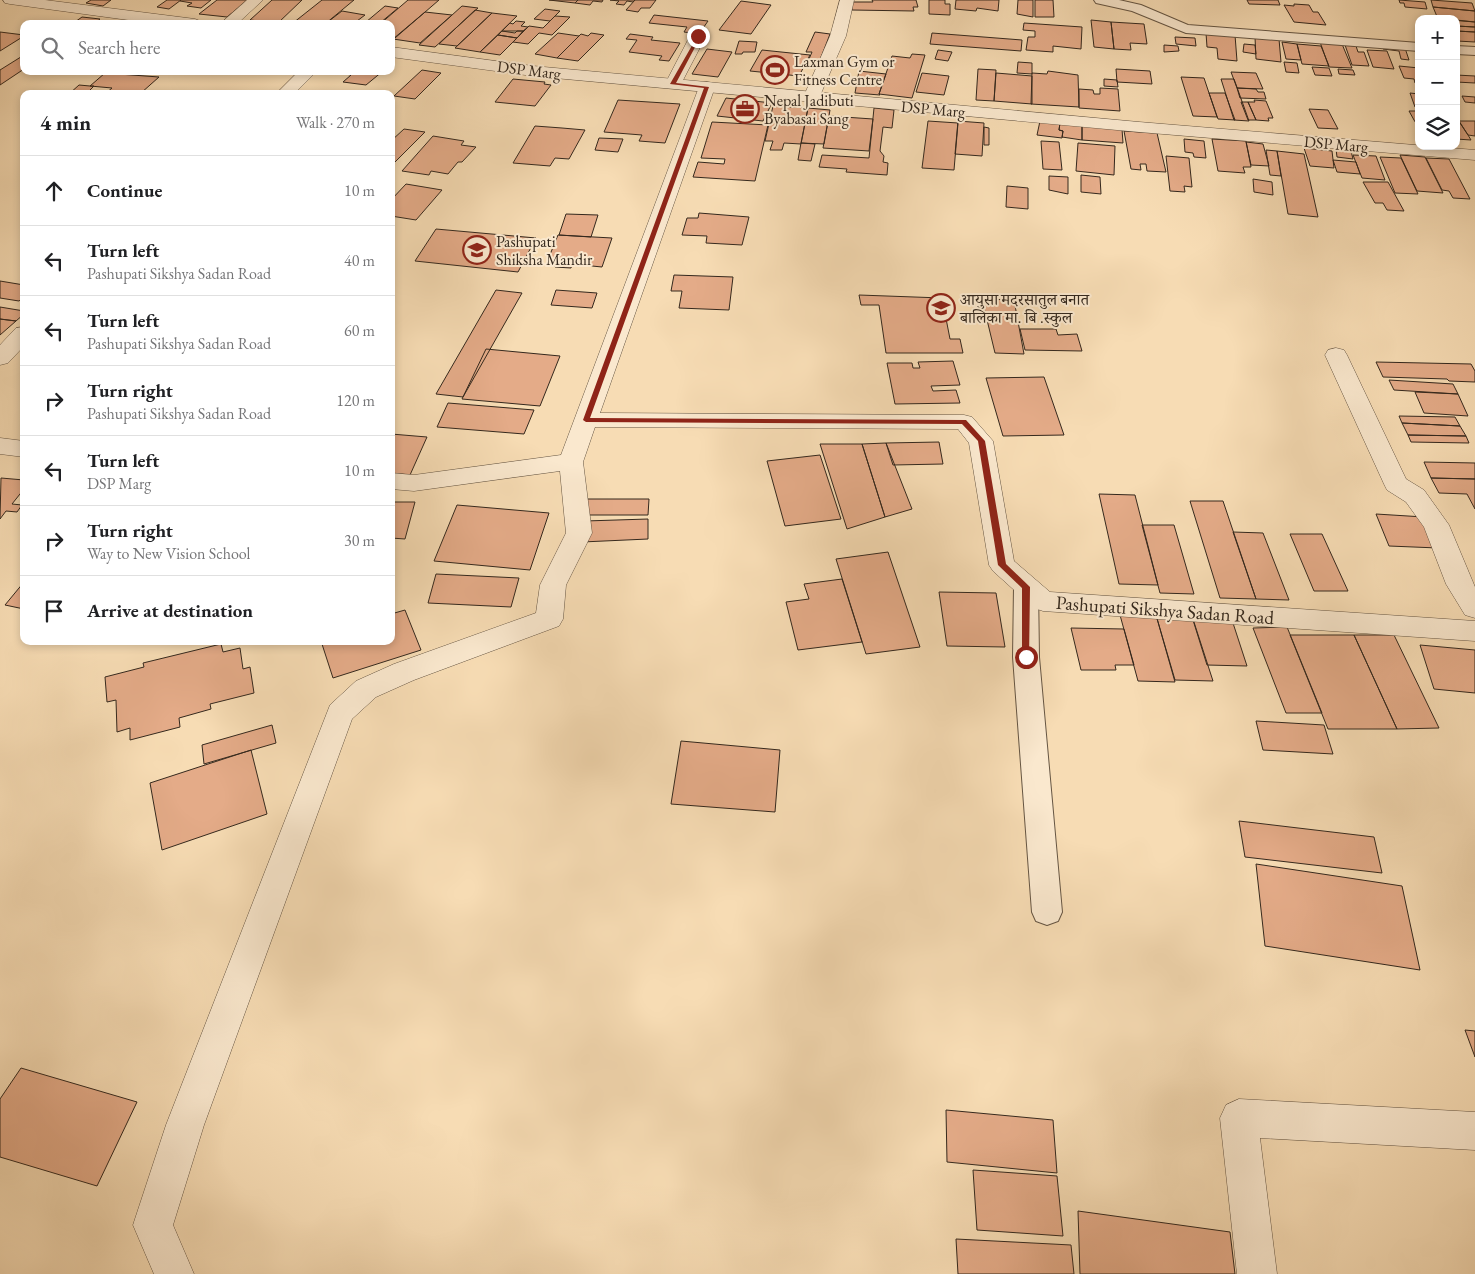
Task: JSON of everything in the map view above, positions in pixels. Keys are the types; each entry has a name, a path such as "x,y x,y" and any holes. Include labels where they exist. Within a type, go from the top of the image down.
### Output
{"street":[{"path":"10,0 164,20"},
{"path":"233,20 256,0"},
{"path":"811,98 838,36 847,0"},
{"path":"673,84 698,36"},
{"name":"DSP Marg","path":"395,53 533,71 811,98 1475,155"},
{"path":"288,90 305,75"},
{"path":"174,1274 153,1225 185,1125 340,713 366,689 396,675 549,619 553,585 579,533 570,462 707,87"},
{"path":"1336,356 1396,484 1415,496 1436,525 1459,584 1475,608"},
{"name":"Pashupati Sikshya Sadan Road","path":"586,420 964,422 981,441 1002,565 1042,601 1475,631"},
{"path":"0,446 20,448"},
{"path":"395,482 414,483 570,462"},
{"path":"1257,1274 1238,1118 1475,1131"}],"lane":[{"path":"1101,0 1136,8 1186,30 1415,47"},
{"path":"1460,50 1475,51"},
{"path":"1026,587 1026,657 1047,912"}],"building":[{"path":"91,0 111,0 103,6 86,3"},
{"path":"167,0 181,0 169,9 157,7"},
{"path":"181,0 211,0 201,8 187,6 192,3"},
{"path":"217,0 248,0 227,17 199,14"},
{"path":"272,0 302,0 281,20 250,20"},
{"path":"322,0 354,0 330,20 297,20"},
{"path":"408,0 439,0 395,38 395,20 385,20"},
{"path":"549,0 578,0 575,3"},
{"path":"578,0 603,0 602,2 593,1 590,5 575,3"},
{"path":"610,0 635,0 633,2 627,1 624,5 616,4 619,1"},
{"path":"635,0 656,0 650,8 641,8 638,12 626,10"},
{"path":"872,0 916,0 918,7 913,7 914,11 852,10 851,2 873,2"},
{"path":"929,0 945,0 945,4 950,4 950,15 929,14"},
{"path":"956,0 999,0 998,11 977,8 976,11 955,9"},
{"path":"1018,0 1033,0 1033,17 1017,14"},
{"path":"1035,0 1053,0 1054,17 1035,17"},
{"path":"1247,0 1278,0 1280,5 1249,4"},
{"path":"1399,0 1425,2 1427,9 1405,7 1404,3 1400,3"},
{"path":"1431,0 1472,3 1475,11 1433,7"},
{"path":"741,1 771,5 751,34 719,30"},
{"path":"1294,4 1309,5 1313,12 1318,12 1326,25 1294,22 1284,5 1294,6"},
{"path":"385,6 398,8 384,20 368,20"},
{"path":"462,6 478,8 435,47 419,45"},
{"path":"1433,7 1475,11 1475,22 1460,21 1460,15 1436,15"},
{"path":"545,9 560,11 550,21 534,19"},
{"path":"475,10 492,13 457,46 439,44"},
{"path":"342,11 365,15 358,20 330,20"},
{"path":"425,12 452,15 420,43 395,39"},
{"path":"492,13 517,16 480,52 455,48"},
{"path":"654,15 708,21 699,34 684,32 687,27 649,23"},
{"path":"555,16 570,17 552,35 539,33 528,44 513,42 529,26 543,28"},
{"path":"82,17 100,19 99,20 78,20"},
{"path":"1091,20 1111,22 1114,49 1094,47"},
{"path":"1460,20 1475,22 1475,27 1460,26"},
{"path":"516,21 525,22 521,26 528,27 523,31 502,31 510,23 513,24"},
{"path":"1111,22 1144,24 1147,44 1130,43 1131,50 1114,49"},
{"path":"1024,23 1082,27 1081,49 1053,46 1053,52 1026,50 1028,37 1035,37 1035,31 1023,30"},
{"path":"1460,26 1475,27 1475,32 1460,31"},
{"path":"502,31 515,33 523,31 517,38 498,35"},
{"path":"1460,31 1475,32 1475,42 1460,41"},
{"path":"0,32 20,34 20,38 0,51"},
{"path":"815,32 830,34 820,60 809,59 812,52 806,52"},
{"path":"558,33 579,36 557,58 535,54"},
{"path":"591,33 604,35 578,61 557,58 581,34 588,36"},
{"path":"932,33 1022,40 1021,51 930,44"},
{"path":"1206,33 1235,35 1237,61 1218,59 1217,48 1207,47"},
{"path":"630,34 653,37 651,40 680,43 669,61 659,60 662,56 629,52 637,40 626,39"},
{"path":"498,35 517,38 500,55 480,52"},
{"path":"1175,37 1195,38 1196,46 1176,44"},
{"path":"1255,37 1279,39 1281,62 1256,59"},
{"path":"739,41 757,42 755,52 735,54"},
{"path":"1282,42 1297,44 1301,60 1286,59"},
{"path":"1320,42 1342,44 1352,68 1329,67"},
{"path":"1244,44 1255,45 1256,54 1243,52"},
{"path":"1297,44 1321,46 1329,66 1302,64"},
{"path":"1164,45 1178,46 1179,51 1164,52"},
{"path":"1345,45 1356,46 1358,52 1364,52 1369,66 1352,65"},
{"path":"1383,46 1405,48 1409,60 1401,59 1399,51 1383,49"},
{"path":"707,49 732,52 718,77 692,74"},
{"path":"762,50 810,55 799,76 750,71"},
{"path":"938,50 952,52 948,61 935,59"},
{"path":"1367,50 1387,51 1394,69 1373,67"},
{"path":"912,54 925,55 912,98 879,94 892,56 910,58"},
{"path":"20,58 20,72 0,85 0,70"},
{"path":"1018,62 1032,63 1032,74 1017,73"},
{"path":"1284,62 1297,63 1299,73 1286,72"},
{"path":"1399,66 1415,68 1415,83 1414,79 1404,78"},
{"path":"1312,67 1329,68 1332,76 1315,75"},
{"path":"978,69 996,70 994,101 976,100"},
{"path":"1116,69 1150,71 1152,84 1117,82"},
{"path":"1338,69 1353,70 1355,75 1339,74"},
{"path":"422,70 441,73 415,99 395,95"},
{"path":"859,71 886,74 880,95 855,93"},
{"path":"1048,71 1078,75 1079,107 1031,104 1032,73 1047,74"},
{"path":"1231,72 1256,73 1263,89 1237,88"},
{"path":"922,73 949,76 944,95 916,92"},
{"path":"996,73 1032,76 1032,104 994,101"},
{"path":"103,75 159,77 144,90 110,90 112,88 90,86"},
{"path":"351,75 378,75 366,85 343,82"},
{"path":"1460,75 1475,76 1475,83 1460,82"},
{"path":"1181,77 1204,78 1217,117 1193,116"},
{"path":"513,79 545,82 544,84 551,85 535,106 495,102"},
{"path":"1104,79 1117,80 1118,87 1104,86"},
{"path":"1221,79 1234,79 1249,121 1234,120"},
{"path":"79,85 94,86 90,90 73,90"},
{"path":"1100,88 1118,89 1120,111 1079,108 1079,89 1093,90 1094,94 1100,94"},
{"path":"1237,88 1256,89 1258,92 1264,92 1266,99 1240,98"},
{"path":"1209,93 1225,93 1235,120 1218,119"},
{"path":"1410,93 1415,94 1415,107"},
{"path":"1462,96 1475,97 1475,103 1465,102"},
{"name":"Nepal Jadibuti Byabasai Sang","path":"726,98 772,103 763,121 717,116"},
{"path":"618,100 680,104 665,143 639,141 642,135 604,132"},
{"path":"1254,100 1266,101 1273,118 1268,118 1269,121 1256,120 1248,102 1255,102"},
{"path":"1241,102 1248,102 1256,120 1248,120"},
{"path":"773,106 808,108 801,144 784,143 782,150 770,150 773,141 765,141"},
{"path":"808,108 830,110 824,144 801,143"},
{"path":"874,108 894,110 892,128 883,127 880,151 884,156 883,162 888,163 887,175 846,172 847,169 819,167 822,155 869,158"},
{"path":"1309,109 1328,110 1338,129 1318,128"},
{"path":"1409,111 1415,111 1415,122"},
{"path":"829,116 873,119 869,151 823,148"},
{"path":"928,121 958,123 954,170 922,168"},
{"path":"958,121 984,123 982,156 955,154"},
{"path":"1040,121 1060,123 1059,130 1063,131 1062,138 1037,135"},
{"path":"1460,121 1475,121 1475,136 1468,135"},
{"path":"712,122 768,125 755,181 693,177 698,162 724,164 725,159 701,158"},
{"path":"1060,123 1082,126 1082,140 1062,137 1063,131 1059,130"},
{"path":"1460,123 1468,135 1471,140 1460,139"},
{"path":"535,126 585,130 569,159 555,158 550,166 513,163"},
{"path":"1082,126 1122,129 1123,143 1082,140"},
{"path":"984,127 989,128 989,145 984,145"},
{"path":"404,129 425,132 395,162 395,137"},
{"path":"1124,131 1157,133 1166,172 1147,171 1146,164 1140,164 1141,170 1131,169"},
{"path":"433,136 464,141 461,145 476,147 462,162 458,162 448,174 431,171 429,175 402,171"},
{"path":"599,138 623,139 618,152 595,150"},
{"path":"1184,139 1204,141 1206,158 1194,157 1193,153 1185,152"},
{"path":"1212,139 1246,141 1251,167 1243,167 1245,173 1218,171"},
{"path":"1041,141 1059,142 1062,170 1043,169"},
{"path":"1246,142 1263,144 1269,166 1251,165"},
{"path":"801,143 815,144 811,161 798,160"},
{"path":"1078,143 1115,146 1114,175 1076,171"},
{"path":"1304,148 1332,151 1334,168 1310,166"},
{"path":"1336,149 1351,151 1353,159 1337,157"},
{"path":"1266,150 1277,151 1281,176 1270,175"},
{"path":"1277,151 1304,154 1318,217 1288,214"},
{"path":"1353,155 1376,156 1385,180 1362,178"},
{"path":"1400,155 1425,157 1443,193 1417,191"},
{"path":"1166,156 1189,158 1192,187 1184,186 1185,192 1170,191"},
{"path":"1380,157 1401,158 1418,194 1395,193"},
{"path":"1426,158 1449,159 1470,199 1453,198 1449,191 1442,190"},
{"path":"1333,160 1356,162 1360,174 1337,172"},
{"path":"1081,175 1100,177 1101,194 1081,192"},
{"path":"1049,176 1068,177 1068,194 1049,190"},
{"path":"1253,179 1272,182 1273,195 1254,192"},
{"path":"1363,182 1388,182 1404,211 1387,210 1383,203 1375,203"},
{"path":"406,184 442,190 416,220 395,217 395,196"},
{"path":"1007,186 1028,188 1028,209 1006,207"},
{"path":"699,213 749,217 742,245 706,243 707,236 682,235 687,218 698,218"},
{"path":"566,214 598,215 591,237 559,235"},
{"path":"436,229 536,238 518,272 415,261"},
{"path":"558,235 612,238 602,267 572,264 571,268 555,267 557,263 547,262"},
{"path":"674,275 733,277 729,310 679,308 682,291 671,291"},
{"path":"0,281 20,284 19,301 0,298"},
{"path":"496,290 522,293 463,397 436,394"},
{"path":"556,290 597,293 592,308 551,305"},
{"path":"859,295 942,298 950,339 960,339 963,353 886,353 879,305 861,305"},
{"path":"982,299 1014,300 1024,354 995,353"},
{"path":"0,307 20,310 20,318 16,321 0,319"},
{"path":"0,319 16,321 0,335"},
{"path":"1020,329 1056,329 1058,335 1077,334 1082,351 1025,350"},
{"path":"486,349 560,356 540,406 462,399"},
{"path":"953,361 960,385 931,386 933,391 956,390 960,403 895,404 887,363 912,363 913,368 920,368 918,362"},
{"path":"1376,362 1471,364 1475,371 1475,382 1383,377"},
{"path":"1044,377 1064,435 1003,436 986,378"},
{"path":"1389,380 1453,384 1458,394 1394,390"},
{"path":"1415,392 1458,394 1468,416 1424,413"},
{"path":"448,403 534,410 524,434 437,427"},
{"path":"1399,416 1455,417 1460,426 1402,423"},
{"path":"1402,423 1460,426 1466,436 1408,435"},
{"path":"395,434 427,437 410,475 395,473"},
{"path":"1408,435 1466,436 1469,443 1411,442"},
{"path":"939,442 943,464 893,465 886,443"},
{"path":"886,443 912,509 885,517 862,444"},
{"path":"820,444 862,444 885,517 847,529"},
{"path":"820,455 841,519 785,526 767,461"},
{"path":"1424,462 1475,463 1475,479 1431,478"},
{"path":"1,478 20,480 20,494 12,504 20,505 20,508 17,512 6,511 0,519"},
{"path":"1431,478 1475,479 1475,509 1467,494 1439,493"},
{"path":"1099,494 1135,495 1158,585 1119,584"},
{"path":"584,499 649,499 648,515 582,515"},
{"path":"1190,501 1223,501 1256,599 1220,598"},
{"path":"395,502 415,502 405,539 395,538"},
{"path":"457,505 549,513 530,570 434,561"},
{"path":"1376,514 1424,517 1438,548 1389,546"},
{"path":"648,519 648,539 582,542 585,521"},
{"path":"1142,525 1174,525 1194,594 1160,593"},
{"path":"1233,532 1263,533 1289,600 1256,599"},
{"path":"1290,534 1322,534 1348,591 1314,591"},
{"path":"888,552 920,647 866,654 836,559"},
{"path":"436,574 519,578 511,607 428,603"},
{"path":"842,579 862,642 798,650 786,602 809,599 804,584"},
{"path":"20,587 20,608 5,605"},
{"path":"939,592 996,593 1005,647 947,646"},
{"path":"405,610 421,650 333,678 322,645 395,645 395,613"},
{"path":"1120,615 1156,615 1175,682 1138,681"},
{"path":"1156,615 1192,616 1213,681 1175,680"},
{"path":"1193,620 1232,620 1247,666 1207,665"},
{"path":"1287,627 1322,713 1286,713 1253,628"},
{"path":"1071,628 1124,629 1134,665 1115,665 1116,670 1081,670"},
{"path":"1290,635 1354,635 1397,729 1328,729"},
{"path":"1354,635 1394,635 1439,728 1397,729"},
{"path":"217,645 221,645 223,652 240,648 243,669 250,667 254,693 210,704 211,709 179,718 180,727 130,740 130,728 117,732 116,700 107,702 105,677 144,667 143,663"},
{"path":"1420,645 1475,650 1475,693 1434,689"},
{"path":"1256,721 1324,725 1333,754 1263,750"},
{"path":"272,725 276,743 204,764 202,745"},
{"path":"681,741 780,750 775,812 671,804"},
{"path":"251,750 267,814 162,850 150,783"},
{"path":"1239,821 1374,837 1382,873 1245,857"},
{"path":"1256,864 1402,886 1420,970 1265,946"},
{"path":"1465,1030 1475,1031 1475,1057"},
{"path":"21,1068 137,1102 97,1186 0,1157 0,1099"},
{"path":"946,1110 1053,1120 1057,1173 947,1162"},
{"path":"973,1170 1057,1176 1063,1236 977,1230"},
{"path":"1078,1211 1230,1232 1235,1274 1080,1274"},
{"path":"956,1239 1071,1245 1074,1274 958,1274"}],"place":[{"name":"Laxman Gym or Fitness Centre","path":"775,70"},
{"name":"Nepal Jadibuti Byabasai Sang","path":"745,109"},
{"name":"Pashupati Shiksha Mandir","path":"477,250"},
{"name":"आयुसा मदरसातुल बनात बालिका मा. बि .स्कुल","path":"941,308"}],"route":[{"path":"698,36 673,84 707,87 586,420 964,422 981,441 1002,565 1026,587 1026,657"}]}
